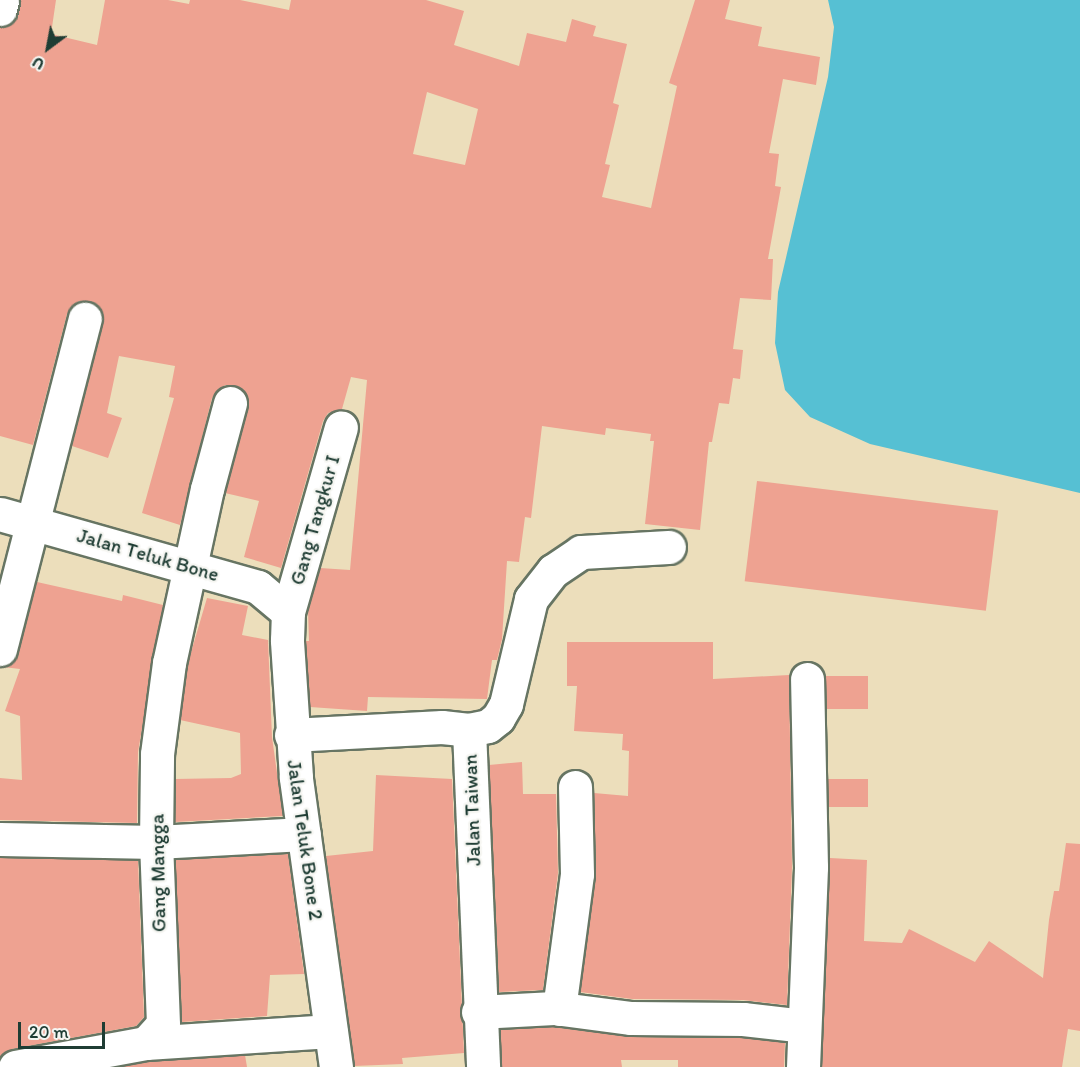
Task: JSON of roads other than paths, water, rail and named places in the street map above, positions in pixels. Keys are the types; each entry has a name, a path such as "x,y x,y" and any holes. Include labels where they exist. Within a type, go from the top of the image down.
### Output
{"street":[{"path":"0,9 2,0"},
{"path":"0,650 85,319"},
{"name":"Gang Mangga","path":"146,1043 163,1024 156,842 157,754 169,663 230,403"},
{"name":"Gang Tangkur I","path":"288,612 341,427"},
{"name":"Jalan Teluk Bone","path":"0,514 258,587 288,612"},
{"path":"469,730 488,726 498,718 506,704 531,599 553,572 581,552 669,547"},
{"name":"Jalan Teluk Bone 2","path":"288,612 291,735 336,1067"},
{"path":"803,1067 810,867 807,679"},
{"name":"Jalan Taiwan","path":"291,735 442,727 469,730 478,1012 483,1067"},
{"path":"559,1009 577,874 575,787"},
{"path":"0,839 156,842 304,834"},
{"path":"478,1012 559,1009 630,1018 743,1019 804,1026"},
{"path":"15,1067 146,1043 332,1031"}],"water":[{"path":"828,0 1080,0 1080,493 870,444 810,417 785,390 775,343 778,292 828,77 834,27"}]}
